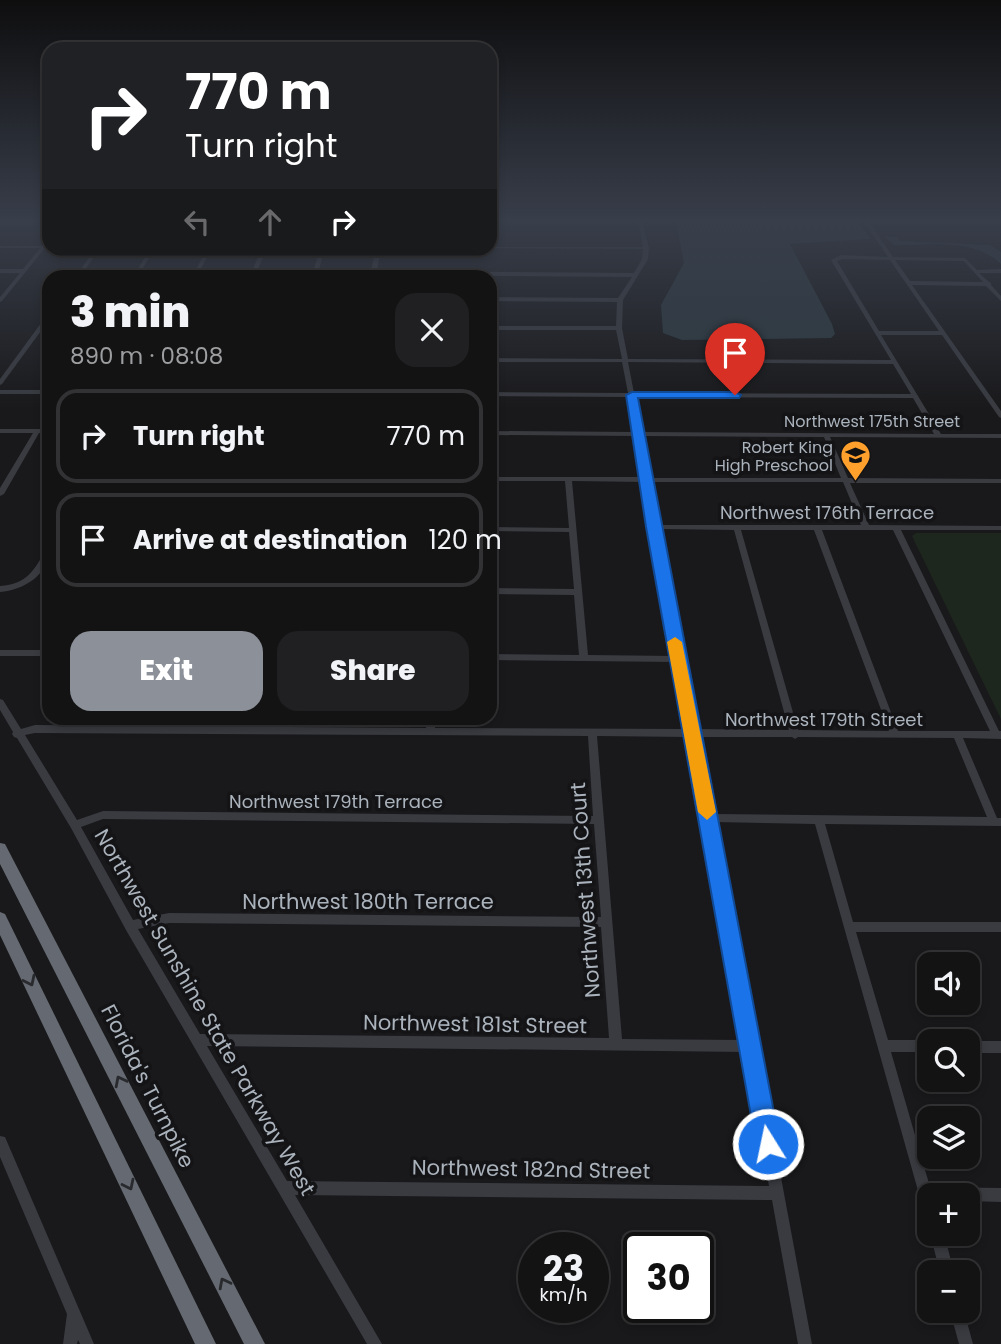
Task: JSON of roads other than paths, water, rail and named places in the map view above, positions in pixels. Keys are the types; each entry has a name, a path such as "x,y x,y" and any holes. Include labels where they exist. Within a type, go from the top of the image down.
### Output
{"highway":[{"name":"Florida's Turnpike","path":"0,849 255,1344"},
{"path":"0,919 206,1344"}],"street":[{"path":"1,298 14,283"},
{"path":"630,283 620,300 619,328 624,360 805,1344"},
{"path":"849,283 939,436"},
{"path":"908,283 989,284 1001,299"},
{"path":"908,283 1001,416"},
{"path":"497,299 620,300"},
{"path":"0,383 42,326"},
{"path":"497,328 619,328"},
{"path":"877,333 943,333"},
{"path":"497,360 895,362"},
{"path":"0,392 42,392"},
{"path":"497,394 916,396"},
{"path":"0,431 42,431"},
{"path":"0,494 37,431"},
{"name":"Northwest 175th Street","path":"497,433 1001,436"},
{"path":"826,435 866,528"},
{"path":"0,476 11,476"},
{"path":"497,479 1001,481"},
{"path":"568,479 584,658"},
{"name":"Northwest 176th Terrace","path":"653,527 1001,528"},
{"path":"737,527 795,735"},
{"path":"817,527 895,735"},
{"path":"896,528 999,736"},
{"path":"497,529 573,530"},
{"path":"0,589 26,585 42,564"},
{"path":"497,590 578,592"},
{"path":"0,653 42,653"},
{"path":"497,657 678,659"},
{"name":"Northwest Sunshine State Parkway West","path":"0,702 17,734 75,825 130,926 375,1344"},
{"path":"164,730 166,725"},
{"path":"430,725 430,731"},
{"name":"Northwest 179th Street","path":"17,734 35,729 999,736"},
{"name":"Northwest 13th Court","path":"592,733 616,1045"},
{"path":"708,818 998,822 957,735"},
{"name":"Northwest 179th Terrace","path":"75,825 103,814 599,820"},
{"path":"818,820 923,1183"},
{"name":"Northwest 180th Terrace","path":"130,926 169,918 606,922"},
{"path":"850,927 1001,927"},
{"name":"Northwest 181st Street","path":"199,1040 750,1046"},
{"path":"885,1046 917,1046"},
{"path":"980,1047 1001,1047"},
{"path":"0,1142 6,1173 87,1344"},
{"name":"Northwest 182nd Street","path":"285,1188 777,1193"},
{"path":"980,1197 1001,1195"},
{"path":"70,1344 74,1312"},
{"path":"961,1323 967,1344"}],"place":[{"name":"Robert King High Preschool","path":"856,483"}]}
